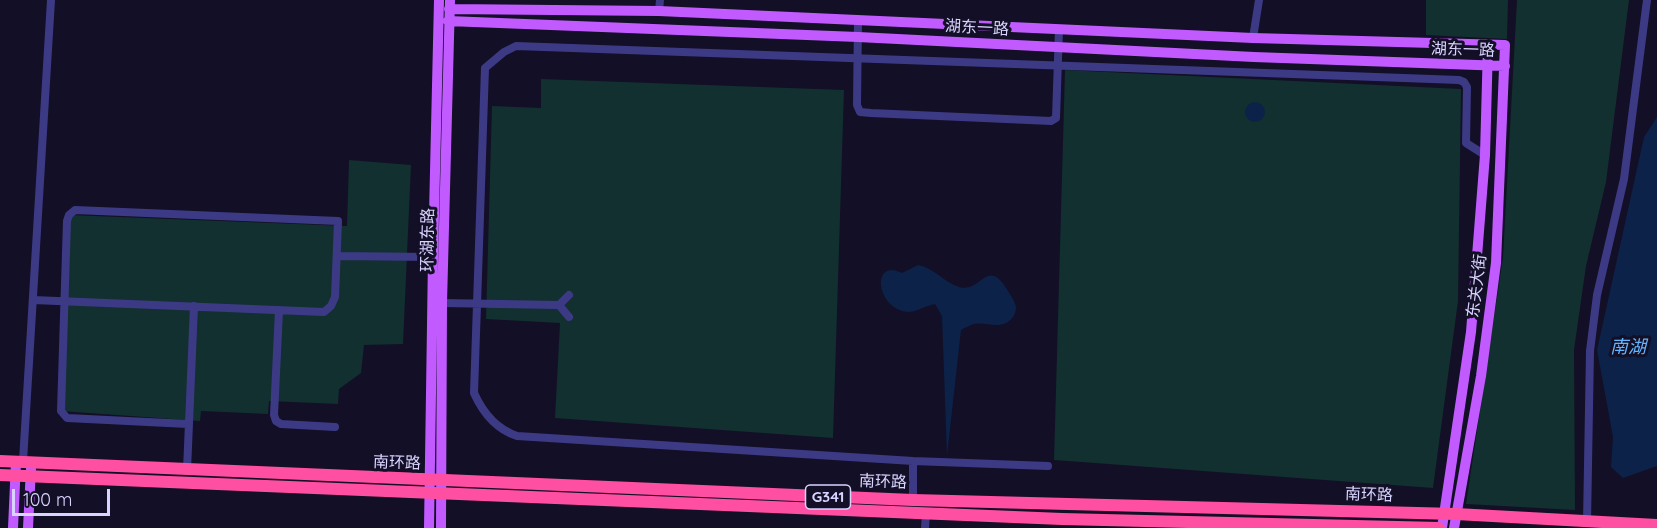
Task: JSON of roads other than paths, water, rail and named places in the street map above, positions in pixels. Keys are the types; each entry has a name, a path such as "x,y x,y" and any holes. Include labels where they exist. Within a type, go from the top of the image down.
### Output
{"highway":[{"name":"南环路","path":"0,461 187,470 436,487 1062,519 1441,528"},
{"name":"南环路","path":"0,475 1450,514 1657,525"}],"main road":[{"name":"环湖东路","path":"436,487 433,257 439,0"},
{"name":"环湖东路","path":"436,487 449,5"},
{"name":"湖东一路","path":"449,5 660,6 858,20 1253,39 1505,45"},
{"name":"湖东一路","path":"448,21 1504,66"},
{"name":"东关大街","path":"1454,528 1450,514 1471,332 1485,155 1488,45"},
{"name":"东关大街","path":"1441,528 1450,514 1481,376 1496,263 1505,45"},
{"path":"13,528 15,475 24,462 31,475 28,528"},
{"path":"429,528 436,487"},
{"path":"436,487 441,528"}],"street":[{"path":"24,462 51,0"},
{"path":"1253,39 1259,0"},
{"path":"1587,522 1590,351 1597,295 1624,179 1647,0"},
{"path":"858,20 857,105 860,112 871,113 1051,121 1056,118 1059,29"},
{"path":"1048,466 913,461 517,436 496,425 486,415 474,393 484,68 504,52 516,46 1459,80 1467,87 1466,143 1485,155"},
{"path":"33,300 65,301 194,306 324,312 331,306 335,297 338,221 75,210 69,215 67,222 65,301 61,411 67,418 189,424"},
{"path":"337,256 433,257"},
{"path":"442,303 559,305 569,295"},
{"path":"559,305 569,317"},
{"path":"187,470 194,306"},
{"path":"279,310 274,415 276,421 281,424 335,427"},
{"path":"913,461 913,500"},
{"path":"925,528 926,512"}],"water":[{"path":"1255,102 1262,105 1265,112 1262,119 1255,122 1248,119 1245,112 1248,105"},
{"name":"南湖","path":"1657,117 1657,466 1623,478 1611,467 1613,437 1597,350 1644,137"},
{"path":"918,265 959,287 967,288 984,278 995,276 1001,281 1016,306 1013,317 1006,323 974,324 961,330 947,456 942,316 935,304 911,312 897,309 883,294 881,285 885,272 892,270 902,273"}]}
